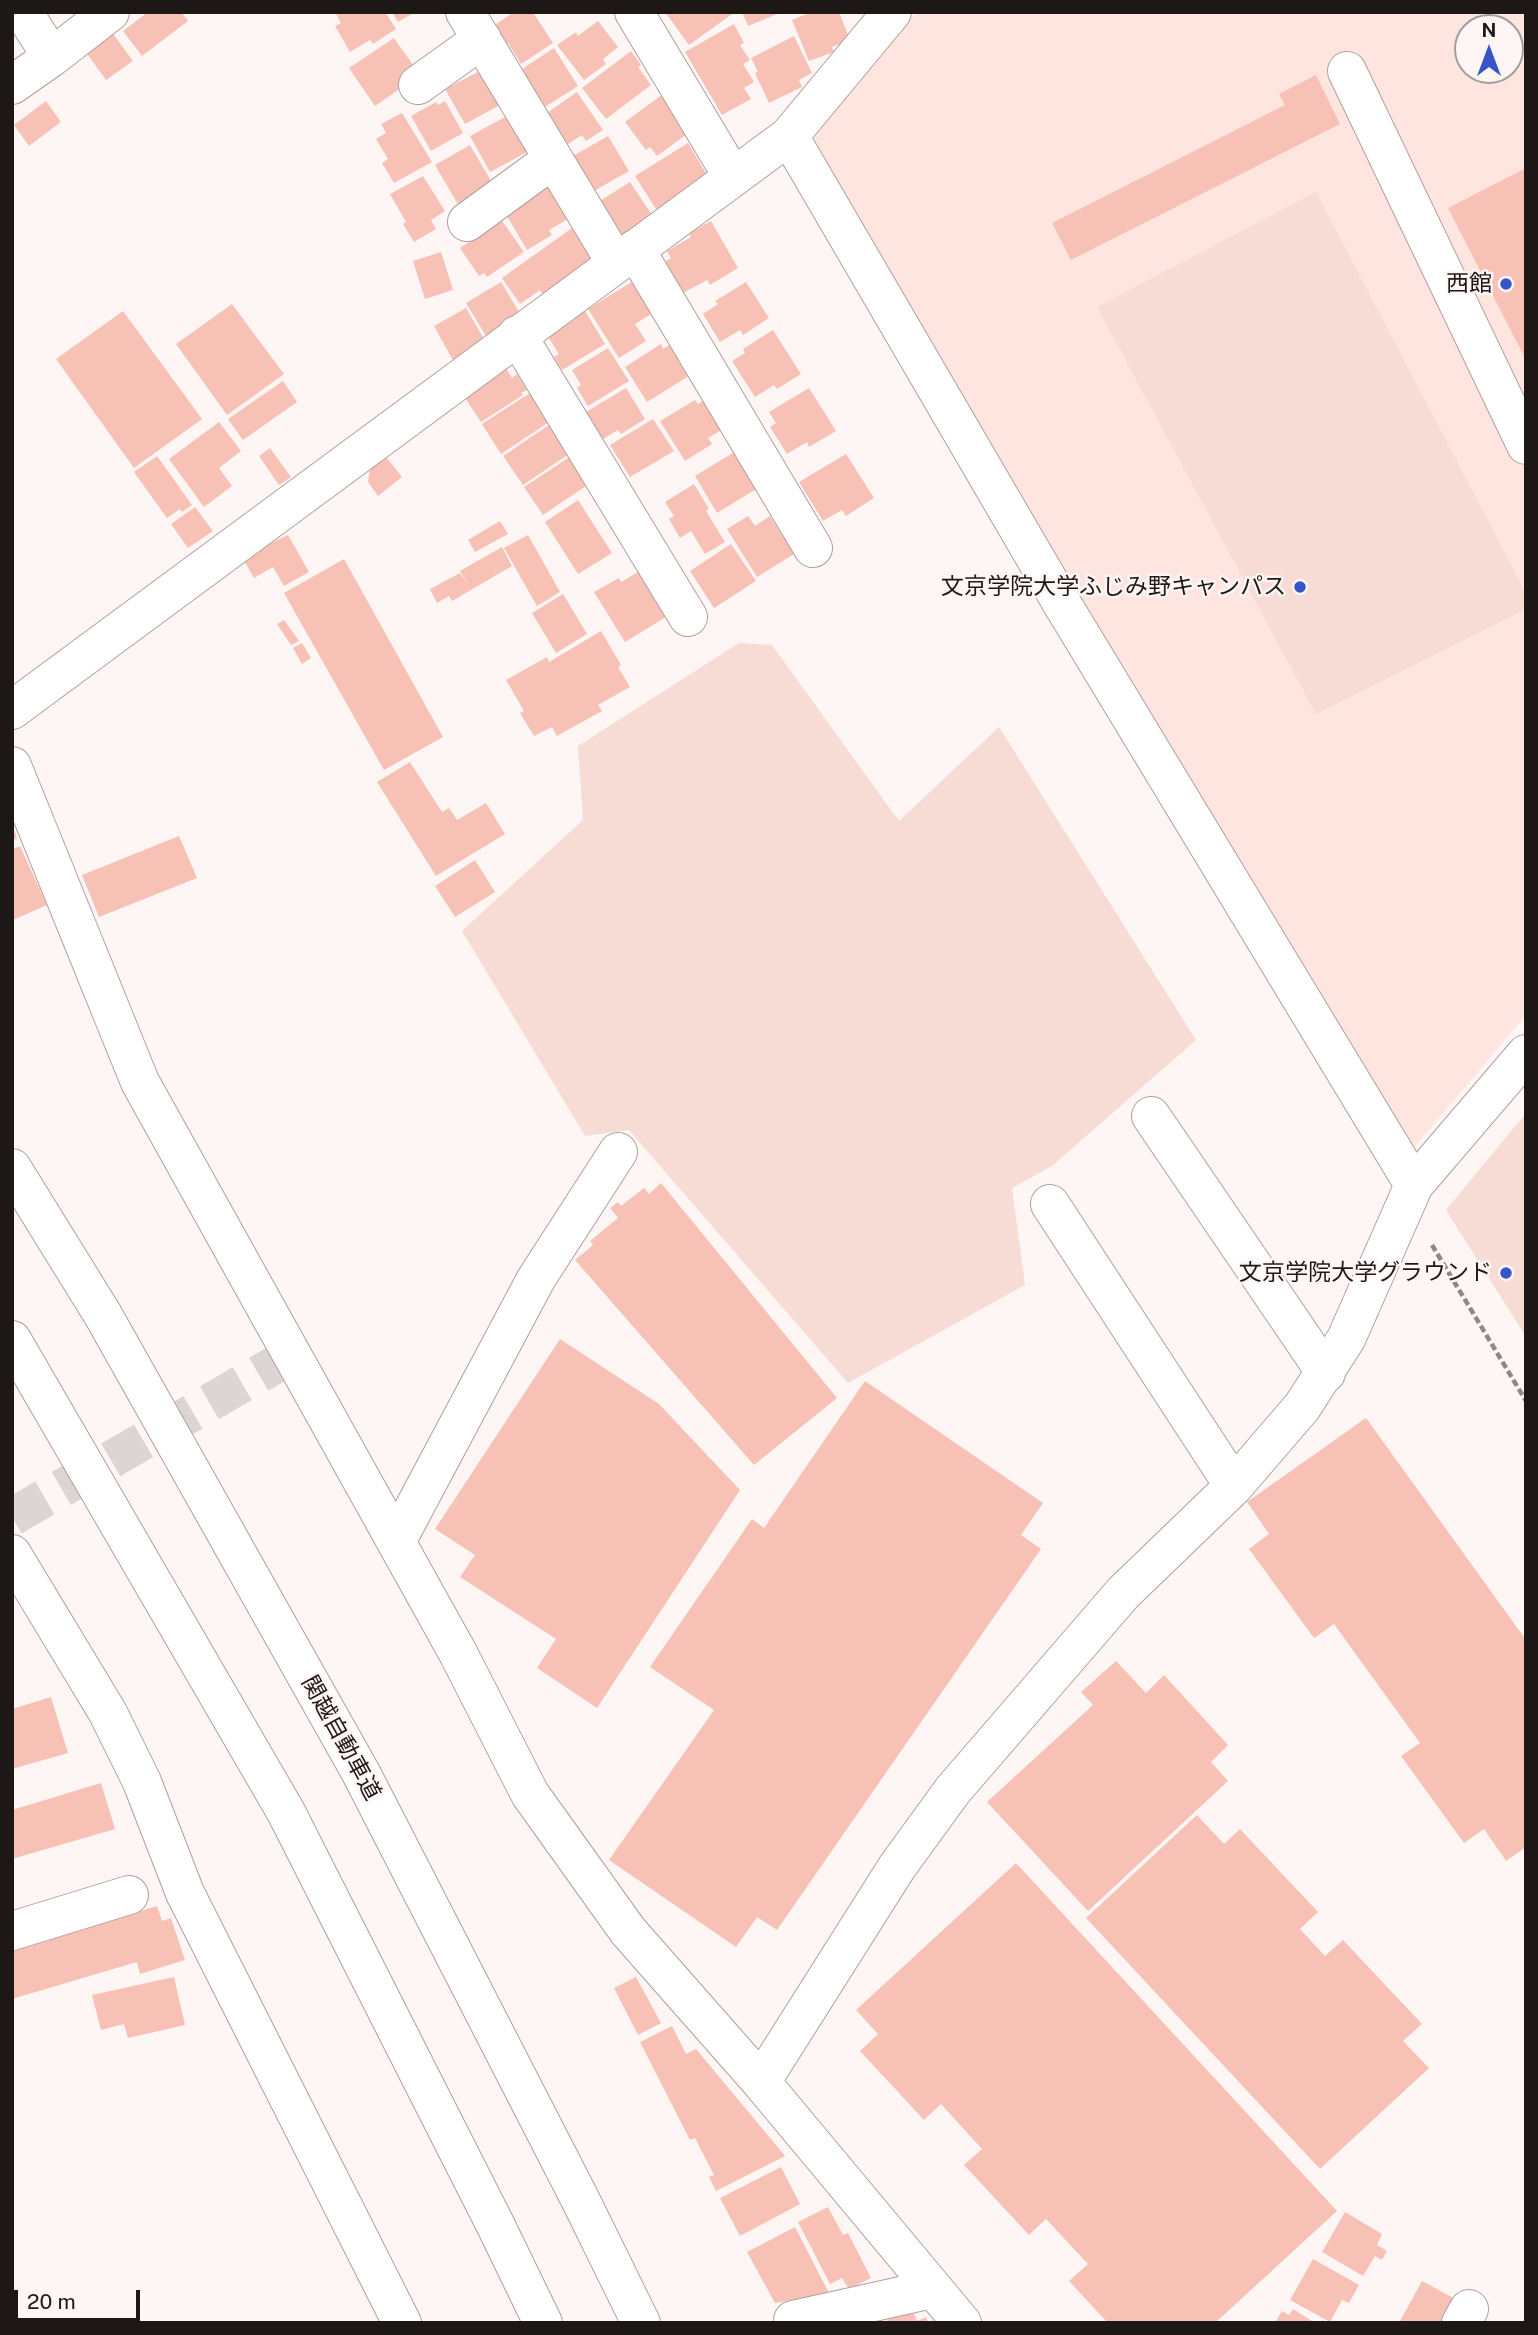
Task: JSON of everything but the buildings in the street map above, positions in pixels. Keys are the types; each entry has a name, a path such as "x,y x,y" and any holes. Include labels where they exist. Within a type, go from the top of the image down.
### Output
{"main road":[{"path":"23,12 52,57"},
{"path":"12,85 110,12"},
{"path":"634,12 733,177"},
{"path":"12,709 789,136 875,20"},
{"path":"418,85 474,26 553,159 625,256 813,548"},
{"path":"1348,71 1526,444"},
{"path":"789,136 1410,1194"},
{"path":"467,222 553,159"},
{"path":"517,335 688,617"},
{"path":"12,766 140,1082 458,1653 530,1794 628,1931 761,2082 962,2323"},
{"path":"761,2082 897,1867 953,1790 1124,1593 1234,1486 1285,1428 1326,1373 1346,1339 1410,1194 1526,1055"},
{"path":"1151,1116 1326,1373"},
{"path":"396,1542 536,1279 618,1152"},
{"name":"関越自動車道","path":"12,1168 103,1315 361,1773 574,2187 640,2323"},
{"path":"1051,1204 1234,1486"},
{"path":"12,1340 286,1812 543,2323"},
{"path":"12,1554 108,1713 142,1782 185,1893 402,2323"},
{"path":"12,1931 129,1895"},
{"path":"794,2323 793,2320 932,2289"}],"path":[{"path":"1410,1194 1526,1401"}],"shaded area":[{"name":"文京学院大学ふじみ野キャンパス","path":"917,12 1526,12 1526,1015 1412,1150 816,158 814,133"},
{"path":"1316,192 1526,593 1526,609 1316,714 1097,307"},
{"path":"739,643 772,645 899,821 999,727 1196,1040 1052,1166 1012,1188 1025,1285 848,1383 629,1130 585,1136 462,931 583,820 578,746"},
{"name":"文京学院大学グラウンド","path":"1526,1113 1526,1337 1446,1210"}],"tunnel":[{"path":"12,1517 292,1355"}],"place":[{"name":"西館","path":"1506,284"},
{"name":"文京学院大学ふじみ野キャンパス","path":"1300,587"},
{"name":"文京学院大学グラウンド","path":"1506,1273"}]}
